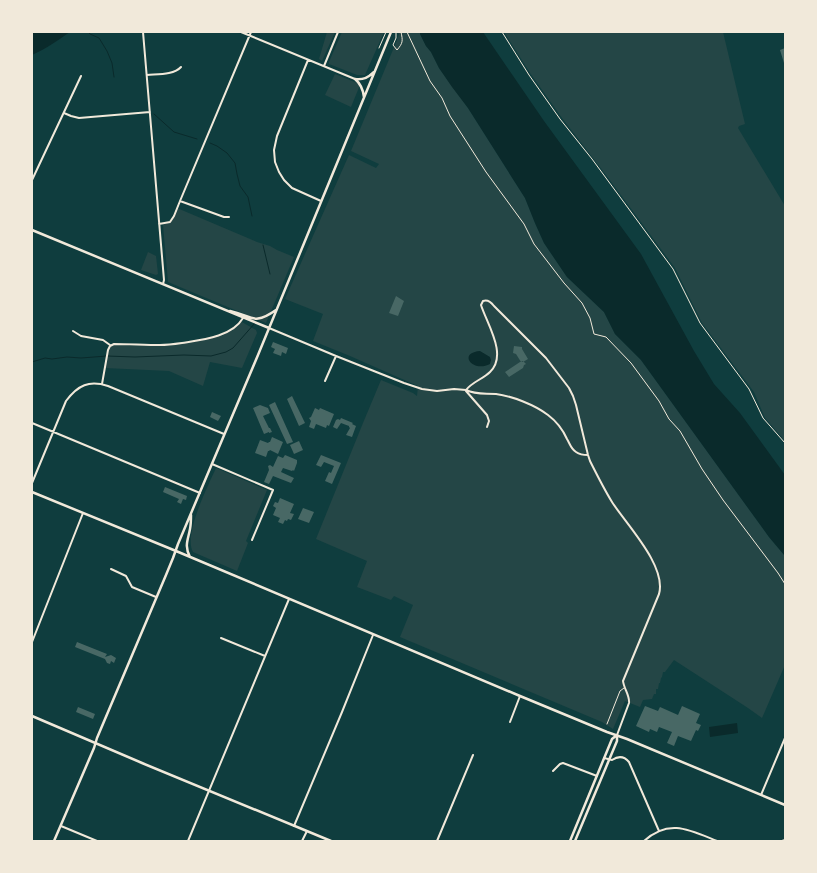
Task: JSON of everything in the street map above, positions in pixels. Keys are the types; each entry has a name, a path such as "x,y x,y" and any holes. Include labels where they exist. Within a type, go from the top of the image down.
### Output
{"main road":[{"path":"54,841 87,766 97,737 392,32"},
{"path":"354,79 365,79 375,71"},
{"path":"354,79 361,85 364,98"},
{"path":"32,230 269,328"},
{"path":"226,311 257,319 266,317 276,310"},
{"path":"32,492 785,805"},
{"path":"191,514 191,527 187,544 187,552 191,558"},
{"path":"32,716 331,841"},
{"path":"570,841 612,739 617,735"},
{"path":"575,841 617,741 617,735"},
{"path":"575,830 579,832"}],"street":[{"path":"143,32 164,280 162,284"},
{"path":"241,32 354,79"},
{"path":"159,224 172,221 251,32"},
{"path":"324,66 338,32"},
{"path":"308,60 277,136 274,150 275,162 284,180 292,188 321,201"},
{"path":"147,75 170,72 178,70 181,67"},
{"path":"32,180 81,76"},
{"path":"64,112 79,118 150,112"},
{"path":"180,201 224,217 229,217"},
{"path":"466,390 471,384 488,375 496,365 496,345 482,305 483,300 490,301 540,351 569,388 576,405 588,455 611,501 651,557 660,585 659,594 623,681 630,704 617,735"},
{"path":"102,384 108,350 110,346 114,344 162,345 204,340 221,335 240,322 243,318"},
{"path":"269,328 422,389 437,391 454,389 466,390 475,394 497,394 509,397 539,410 551,418 574,450 579,454 588,455"},
{"path":"73,331 81,336 103,340 110,346"},
{"path":"325,381 336,356"},
{"path":"32,483 66,401 72,393 87,384 102,384 224,434"},
{"path":"466,390 487,415 489,422 487,427"},
{"path":"32,423 200,493"},
{"path":"212,464 273,490 252,540"},
{"path":"32,642 84,513"},
{"path":"111,570 126,576 132,587 156,597"},
{"path":"188,841 290,599"},
{"path":"294,826 373,635"},
{"path":"221,638 265,656"},
{"path":"510,722 520,696"},
{"path":"761,795 785,738"},
{"path":"437,841 473,755"},
{"path":"604,758 612,760 618,757 626,758 659,831"},
{"path":"553,771 563,763 597,776"},
{"path":"61,826 97,841"},
{"path":"644,841 653,834 670,828 683,828 717,841"},
{"path":"302,841 306,831"}],"lane":[{"path":"607,724 620,691 625,688"}],"path":[{"path":"379,48 386,32"},
{"path":"396,32 394,45 397,50 402,44 401,32"},
{"path":"407,32 430,81 442,98 450,116 486,172 524,224 534,244 564,283 582,303 590,318 594,334 606,337 635,369 659,401 669,419 680,431 702,469 723,500 785,584"},
{"path":"502,32 529,75 560,119 592,159 673,269 700,323 750,389 763,418 785,443"}],"shaded area":[{"path":"32,32 70,32 32,55"},
{"path":"327,32 335,32 322,61 319,59"},
{"path":"342,32 384,32 365,75 357,75 329,64"},
{"path":"397,32 420,32 426,46 431,52 439,68 468,108 525,198 544,243 567,277 604,312 615,334 641,360 769,537 785,556 785,665 762,718 674,660 665,672 663,672 658,689 656,689 656,694 654,694 652,699 643,700 640,707 625,701 613,729 602,722 400,637 413,605 394,596 391,600 357,587 367,561 316,539 381,380 417,396 418,386 313,341 323,314 285,299 349,155 376,168 379,164 351,151 397,40 399,34"},
{"path":"420,32 483,32 544,121 641,254 694,351 714,384 740,413 785,475 785,556 769,537 641,360 615,334 604,312 567,277 544,243 525,198 468,108 439,68 431,52 426,46"},
{"path":"504,32 723,32 745,124 739,126 738,128 785,206 785,441 765,418 754,392 702,323 675,268 562,118 530,73"},
{"path":"335,74 360,85 351,107 325,95"},
{"path":"177,208 294,257 266,323 168,282 163,225 170,222"},
{"path":"148,252 156,256 158,274 156,275 141,270"},
{"path":"240,321 256,330 257,333 242,368 210,362 203,386 169,371 105,368 110,346 114,344 162,345 204,340 221,335"},
{"path":"480,351 490,357 490,364 478,366 470,362 469,355"},
{"path":"216,468 267,490 246,541 248,543 237,571 193,552 191,544 191,534 198,510"},
{"path":"737,723 738,733 710,737 709,727"}],"building":[{"path":"785,48 785,63 784,63 780,50"},
{"path":"396,296 404,301 398,316 389,313"},
{"path":"273,342 288,348 286,354 282,352 281,356 273,353 275,349 271,347"},
{"path":"514,346 522,347 528,359 521,362 516,354 513,353"},
{"path":"520,362 524,362 526,364 523,368 509,377 505,372"},
{"path":"292,396 305,423 299,426 287,399"},
{"path":"275,402 293,442 287,444 269,405"},
{"path":"260,405 268,408 270,413 263,416 272,432 264,434 253,408"},
{"path":"315,408 319,410 320,408 334,414 329,426 327,425 326,428 316,424 314,429 309,427 311,421 309,418 311,417"},
{"path":"212,412 221,416 218,421 210,417"},
{"path":"341,418 353,423 352,424 356,426 352,437 346,435 350,428 349,426 341,423 337,429 333,427 336,420 340,420"},
{"path":"272,437 283,442 278,454 270,450 268,451 266,457 255,453 260,440 268,443"},
{"path":"299,441 303,450 294,454 290,445"},
{"path":"285,455 297,460 294,471 283,468 281,472 294,478 291,483 273,476 269,484 264,482 269,470 268,466 270,465 273,467 278,456 283,458"},
{"path":"321,455 341,463 332,484 325,481 329,472 331,473 334,466 324,462 321,467 316,465"},
{"path":"165,487 187,496 186,500 183,499 181,504 177,502 179,499 163,492"},
{"path":"280,498 294,504 290,513 294,514 291,520 285,520 283,524 278,522 280,518 273,515 276,508 273,506 275,502 278,503"},
{"path":"303,508 314,512 309,523 298,519"},
{"path":"77,642 107,654 105,657 111,655 116,658 114,663 111,661 110,664 107,663 105,659 75,647"},
{"path":"645,706 658,711 660,707 678,715 682,706 700,714 696,723 701,725 698,731 696,730 691,741 678,736 674,746 667,743 672,732 659,727 657,732 650,729 649,732 636,726"},
{"path":"78,707 95,714 93,719 76,712"}],"waterway":[{"path":"88,32 99,38 107,51 112,63 114,77"},
{"path":"154,114 174,132 197,139"},
{"path":"210,143 227,153 235,163 240,186 248,197 252,216"},
{"path":"263,245 270,274"},
{"path":"32,362 45,358 52,359 67,357 211,356 226,352 233,348 255,323"}]}
